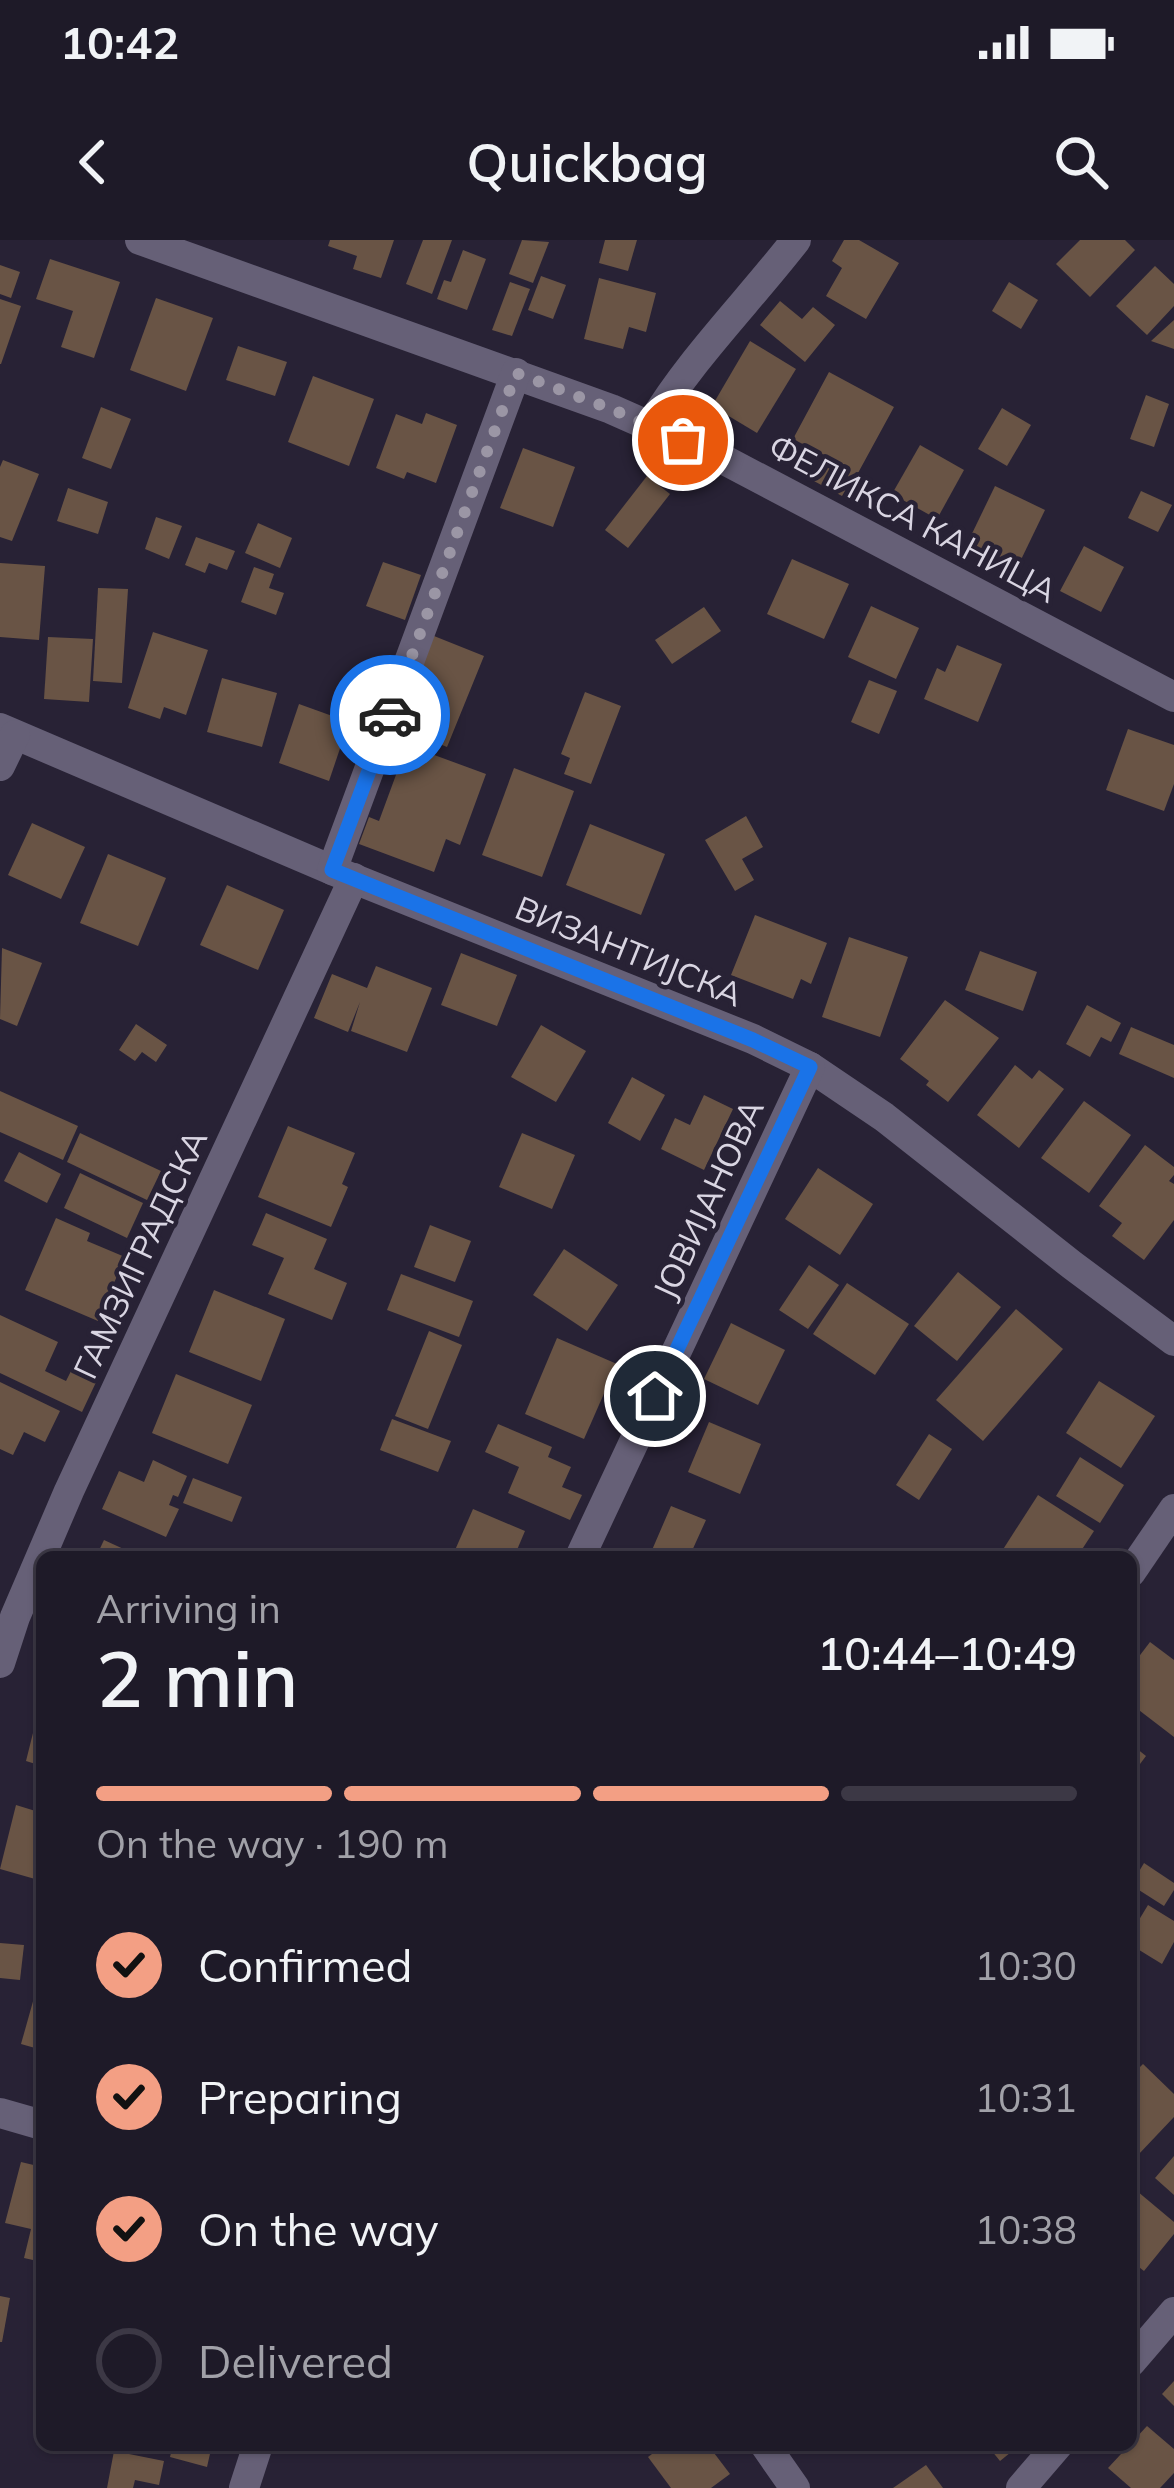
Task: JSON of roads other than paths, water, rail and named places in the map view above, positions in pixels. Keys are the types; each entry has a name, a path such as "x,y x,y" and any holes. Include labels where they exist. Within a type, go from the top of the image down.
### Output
{"street":[{"name":"ФЕЛИКСА КАНИЦА","path":"140,240 651,424 1174,697"},
{"path":"651,424 730,316 796,240"},
{"name":"ГАМЗИГРАДСКА","path":"43,1551 343,874 516,373"},
{"path":"0,766 7,732"},
{"name":"ВИЗАНТИЈСКА","path":"7,732 810,1067 884,1117 1174,1341"},
{"name":"ЈОВИЈАНОВА","path":"583,1551 810,1067"},
{"path":"1137,1563 1174,1509"},
{"name":"ГАМЗИГРАДСКА","path":"0,1663 36,1568"},
{"path":"0,2114 36,2123"},
{"path":"1137,2355 1174,2312"},
{"path":"244,2488 256,2451"},
{"path":"769,2451 795,2488"},
{"path":"1021,2488 1053,2451"}]}
